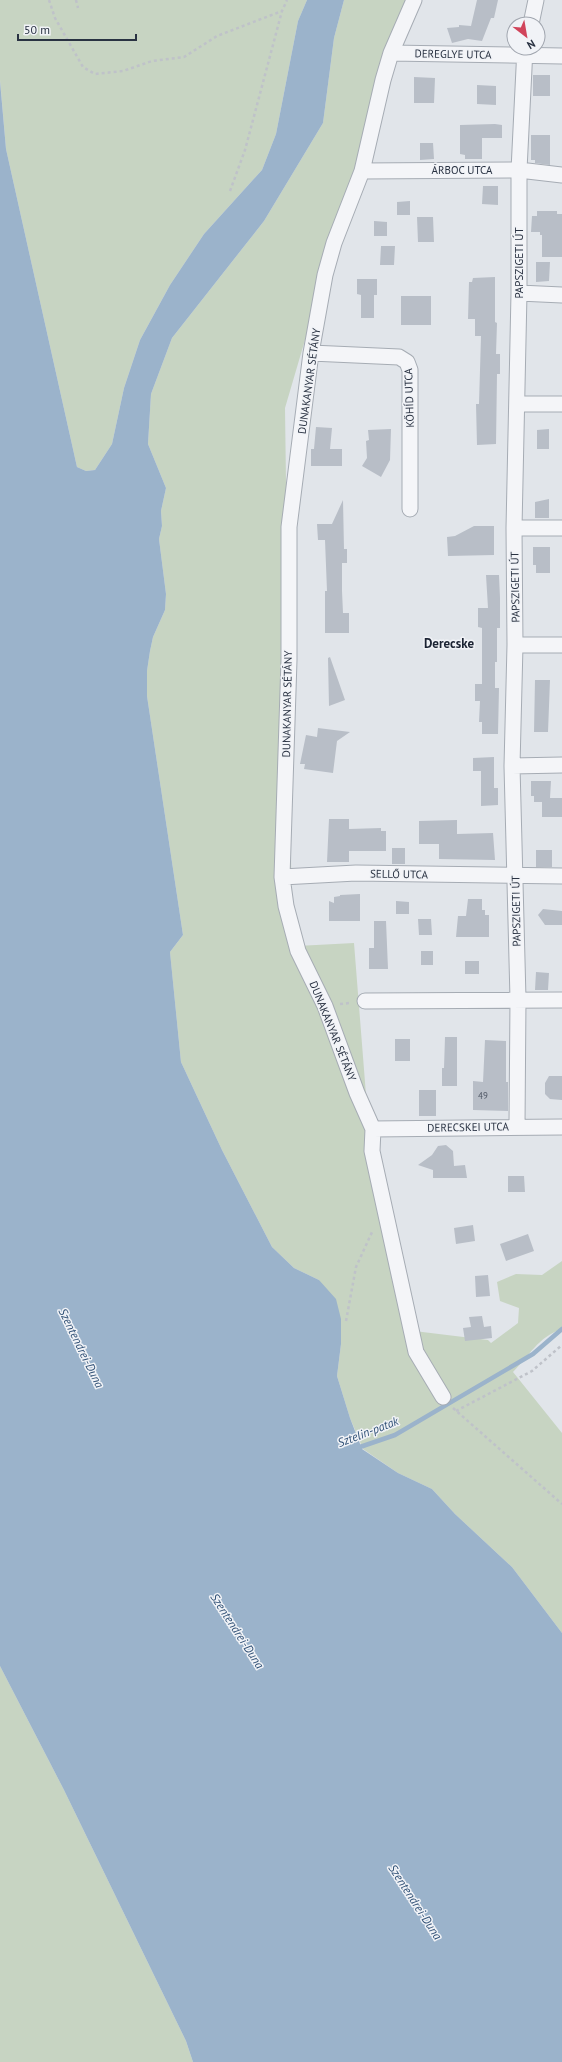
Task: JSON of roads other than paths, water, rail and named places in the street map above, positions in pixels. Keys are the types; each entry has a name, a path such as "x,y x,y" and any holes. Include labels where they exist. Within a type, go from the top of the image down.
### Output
{"street":[{"name":"DUNAKANYAR SÉTÁNY","path":"414,0 391,53 383,80 362,171 330,256 325,275 311,353 289,527 289,660 282,877 286,906 298,951 325,1006 357,1093 373,1129 372,1151 416,1352 443,1397"},
{"path":"533,16 536,0"},
{"name":"DEREGLYE UTCA","path":"391,53 506,51"},
{"name":"DEREGLYE UTCA","path":"546,54 562,56"},
{"name":"PAPSZIGETI ÚT","path":"517,1126 518,999 512,766 515,645 514,528 519,293 519,170 525,56"},
{"name":"ÁRBOC UTCA","path":"362,171 519,170 562,175"},
{"path":"519,293 562,295"},
{"name":"KŐHÍD UTCA","path":"311,353 399,356 407,362 410,370 410,509"},
{"path":"516,404 562,404"},
{"path":"514,528 562,528"},
{"path":"515,645 562,645"},
{"path":"512,766 562,765"},
{"name":"SELLŐ UTCA","path":"282,877 356,874 516,877 562,876"},
{"path":"365,1001 518,999 562,1000"},
{"name":"DERECSKEI UTCA","path":"373,1129 517,1126 562,1127"}],"water":[{"name":"Szentendrei-Duna","path":"307,0 344,0 334,38 323,123 264,221 172,338 151,394 148,444 166,488 161,511 162,526 159,539 166,594 165,610 153,637 150,651 147,671 147,696 183,935 170,952 181,1062 222,1150 272,1247 294,1268 319,1280 336,1299 341,1319 341,1344 337,1376 350,1418 362,1449 398,1473 432,1489 455,1514 512,1567 562,1633 562,2062 193,2062 186,2041 64,1790 0,1666 0,81 6,149 77,467 86,471 95,470 112,444 124,388 140,340 170,285 204,234 262,170 276,134 298,21"}],"waterway":[{"name":"Sztelin-patak","path":"357,1448 395,1435 533,1354 562,1329"}],"district":[{"name":"Derecske","path":"449,643"}]}
